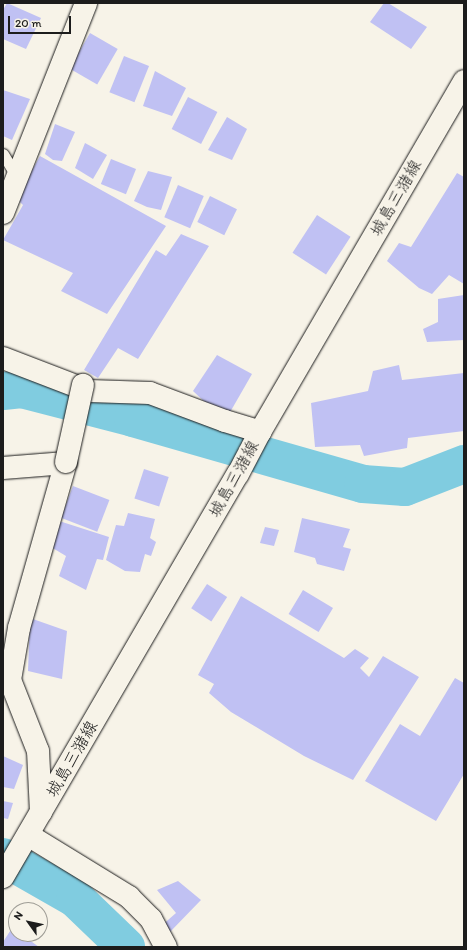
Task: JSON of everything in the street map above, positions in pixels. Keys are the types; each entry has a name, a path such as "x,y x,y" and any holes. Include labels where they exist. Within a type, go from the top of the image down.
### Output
{"street":[{"path":"3,213 86,3"},
{"name":"城島三潴線","path":"3,877 238,474 260,432 464,81"},
{"path":"3,358 86,388 150,393 225,421 260,432"},
{"path":"41,812 38,751 10,680 19,628 86,388"},
{"path":"3,468 66,462"},
{"path":"28,835 129,897 151,919 166,947"}],"lane":[{"path":"3,154 17,177"}],"building":[{"path":"7,3 41,18 26,49 3,39 3,10"},
{"path":"384,3 388,3 427,27 411,49 370,22"},
{"path":"90,33 118,49 97,85 70,69"},
{"path":"124,56 149,66 134,102 109,92"},
{"path":"155,71 186,88 172,116 143,106"},
{"path":"3,90 30,99 12,140 3,136"},
{"path":"188,97 217,112 201,144 172,129"},
{"path":"227,117 247,129 232,160 208,150"},
{"path":"55,124 75,132 62,161 53,160 45,154"},
{"path":"85,143 107,155 93,179 75,168"},
{"path":"40,156 166,226 107,314 61,291 73,273 3,240 23,205 16,198"},
{"path":"111,159 136,169 126,194 101,184"},
{"path":"148,171 172,177 161,210 147,207 134,201"},
{"path":"457,173 464,177 464,284 449,275 432,294 419,288 387,261 399,243 411,247"},
{"path":"178,185 204,196 190,228 164,217"},
{"path":"210,196 237,209 224,235 197,222"},
{"path":"317,215 351,237 326,275 292,253"},
{"path":"181,234 209,246 138,359 118,348 98,378 84,370 156,250 166,256"},
{"path":"464,295 464,340 427,342 423,329 438,322 438,299"},
{"path":"217,355 252,374 225,421 193,391"},
{"path":"399,365 402,380 464,373 464,431 408,438 407,448 364,456 360,445 315,447 311,403 368,391 373,371"},
{"path":"144,469 169,477 159,507 134,498"},
{"path":"73,486 109,500 97,532 61,518"},
{"path":"128,513 155,519 150,538 156,542 151,556 145,554 140,572 125,571 106,560 116,525 124,526"},
{"path":"302,518 350,529 343,547 351,549 344,571 317,564 315,558 294,552"},
{"path":"56,520 109,537 103,560 97,559 86,590 59,576 66,556 46,544"},
{"path":"265,527 279,530 274,546 260,543"},
{"path":"207,584 227,597 211,621 191,608"},
{"path":"303,590 333,608 319,632 289,614"},
{"path":"241,596 344,658 355,649 369,658 360,668 369,677 383,656 419,677 353,780 304,756 231,712 209,693 214,684 198,675"},
{"path":"30,618 67,631 62,679 28,671"},
{"path":"455,678 464,683 464,774 436,821 365,781 400,724 420,736"},
{"path":"3,756 23,765 14,789 3,787"},
{"path":"3,801 13,803 8,819 3,818"},
{"path":"178,881 201,900 169,933 160,927 176,913 157,890"},
{"path":"8,934 8,942 32,942 39,947 3,947 3,942"}],"waterway":[{"path":"3,391 22,389 133,418 363,484 405,487 464,464"},
{"path":"3,857 75,898 126,947"}]}
